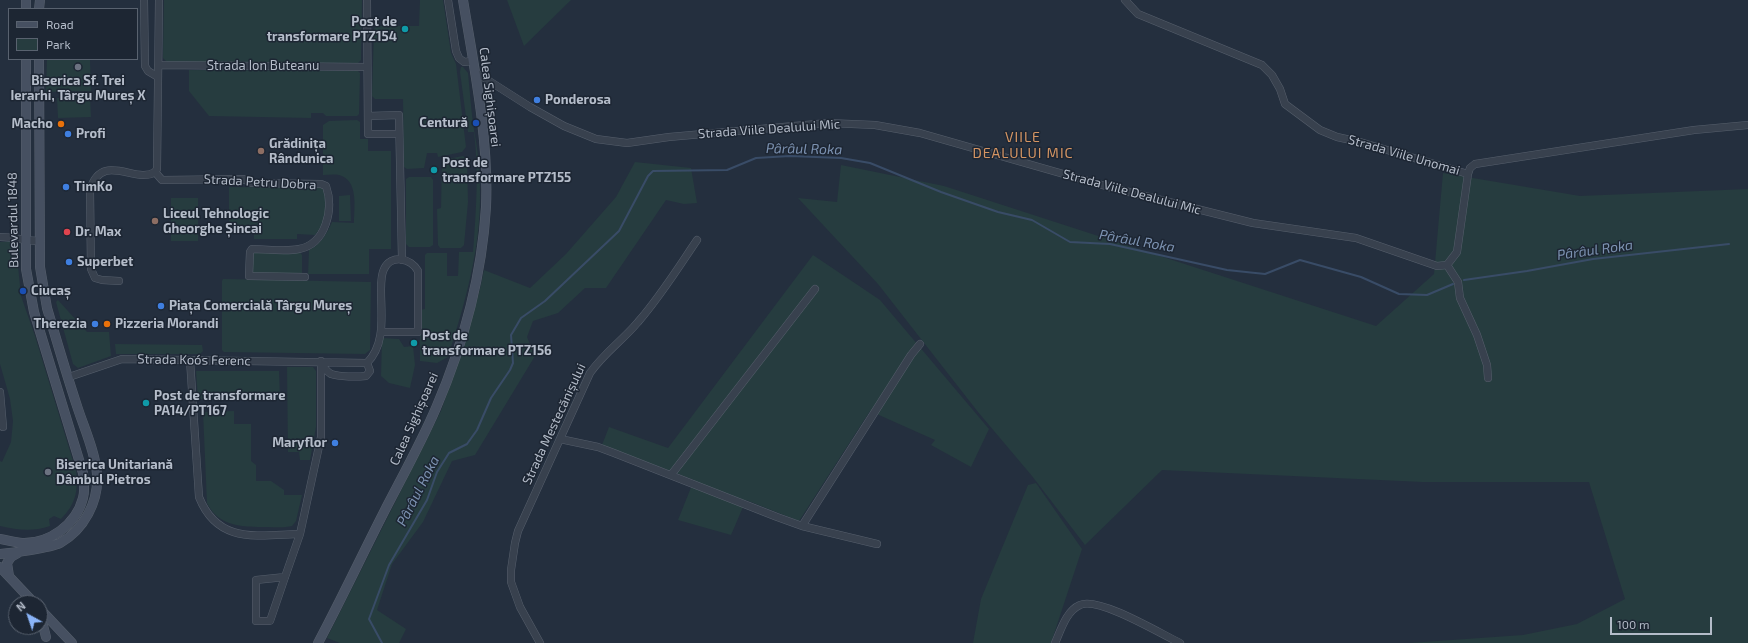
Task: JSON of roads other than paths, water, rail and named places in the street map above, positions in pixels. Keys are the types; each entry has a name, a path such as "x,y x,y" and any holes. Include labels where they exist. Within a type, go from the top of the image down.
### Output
{"street":[{"path":"144,0 145,66 148,71 158,77"},
{"path":"119,281 95,278 91,270 90,190 93,180 103,171 153,174 157,169 159,0"},
{"path":"367,0 368,134 399,134"},
{"path":"448,0 456,50 459,58 464,62 473,61"},
{"name":"Calea Sighișoarei","path":"318,643 436,408 454,362 475,286 486,206 484,155 475,72 463,0"},
{"name":"Strada Viile Unomai","path":"1125,0 1138,14 1262,65 1272,75 1280,89 1284,104 1320,130 1336,137 1360,142 1468,174 1470,168 1478,162 1687,131 1748,125"},
{"name":"Bulevardul 1848","path":"0,543 11,541 40,541 58,533 68,524 83,498 83,473 34,312 28,287 25,241 26,60"},
{"name":"Bulevardul 1848","path":"0,554 59,543 73,534 84,519 92,504 97,489 97,473 47,308 42,285 40,241 39,60"},
{"name":"Strada Ion Buteanu","path":"158,65 367,67"},
{"name":"Strada Viile Dealului Mic","path":"475,72 530,107 564,126 596,139 627,143 668,137 828,123 876,125 920,133 1109,187 1253,223 1356,238 1437,266 1448,265"},
{"path":"368,116 399,115 402,260"},
{"name":"Strada Petru Dobra","path":"155,172 162,180 243,179 252,183 321,184 326,186 328,191 328,219 325,228 312,244 299,249 252,249 250,252 249,276 305,277"},
{"path":"1468,174 1457,252 1448,265 1458,282 1460,298 1477,335 1487,365 1488,378"},
{"path":"0,237 17,237 25,241 40,241"},
{"name":"Strada Mestecănișului","path":"540,643 516,596 511,582 511,570 518,531 590,373 598,362 638,323 649,310 697,240"},
{"path":"321,361 324,368 331,374 359,377 366,376 370,371 367,363 375,355 381,332 381,279 383,269 388,262 408,260 414,264 418,271 418,332 381,332"},
{"path":"671,474 815,289"},
{"path":"802,526 911,355 920,344"},
{"name":"Strada Koós Ferenc","path":"68,378 122,359 321,361 367,363"},
{"path":"190,360 199,497 207,512 221,526 236,534 300,534"},
{"path":"285,577 256,580 256,621 270,620 285,577 300,534 320,437 321,361"},
{"path":"56,382 66,386 68,378"},
{"path":"0,392 3,427"},
{"path":"560,439 598,447 802,526 877,544"},
{"path":"0,539 11,541"},
{"path":"9,576 7,563 11,557 24,550"},
{"path":"0,567 27,595"},
{"path":"1055,643 1066,619 1072,611 1080,605 1090,603 1131,618 1180,643"},
{"path":"48,618 66,638"},
{"path":"46,640 52,631 66,638"}],"waterway":[{"name":"Pârâul Roka","path":"382,643 369,619 389,565 427,500 437,472 449,453 467,444 477,430 491,398 510,370 513,363 511,335 521,318 545,301 619,231 648,176 653,171 727,170 756,158 790,156 841,158 870,163 941,192 998,212 1032,220 1070,242 1110,244 1227,270 1265,274 1300,260 1361,277 1399,294 1427,295 1453,284"},
{"name":"Pârâul Roka","path":"1464,280 1527,271 1593,259 1729,244"}],"place":[{"name":"Post de transformare PTZ154","path":"405,29"},
{"name":"Biserica Sf. Trei Ierarhi, Târgu Mureș X","path":"78,67"},
{"name":"Ponderosa","path":"537,100"},
{"name":"Centură","path":"476,123"},
{"name":"Macho","path":"61,124"},
{"name":"Profi","path":"68,134"},
{"name":"Grădinița Rândunica","path":"261,151"},
{"name":"Post de transformare PTZ155","path":"434,170"},
{"name":"TimKo","path":"66,187"},
{"name":"Liceul Tehnologic Gheorghe Șincai","path":"155,221"},
{"name":"Dr. Max","path":"67,232"},
{"name":"Superbet","path":"69,262"},
{"name":"Ciucaș","path":"23,291"},
{"name":"Piața Comercială Târgu Mureș","path":"161,306"},
{"name":"Therezia","path":"95,324"},
{"name":"Pizzeria Morandi","path":"107,324"},
{"name":"Post de transformare PTZ156","path":"414,343"},
{"name":"Post de transformare PA14/PT167","path":"146,403"},
{"name":"Maryflor","path":"335,443"},
{"name":"Biserica Unitariană Dâmbul Pietros","path":"48,472"}],"district":[{"name":"VIILE DEALULUI MIC","path":"1023,146"}]}
